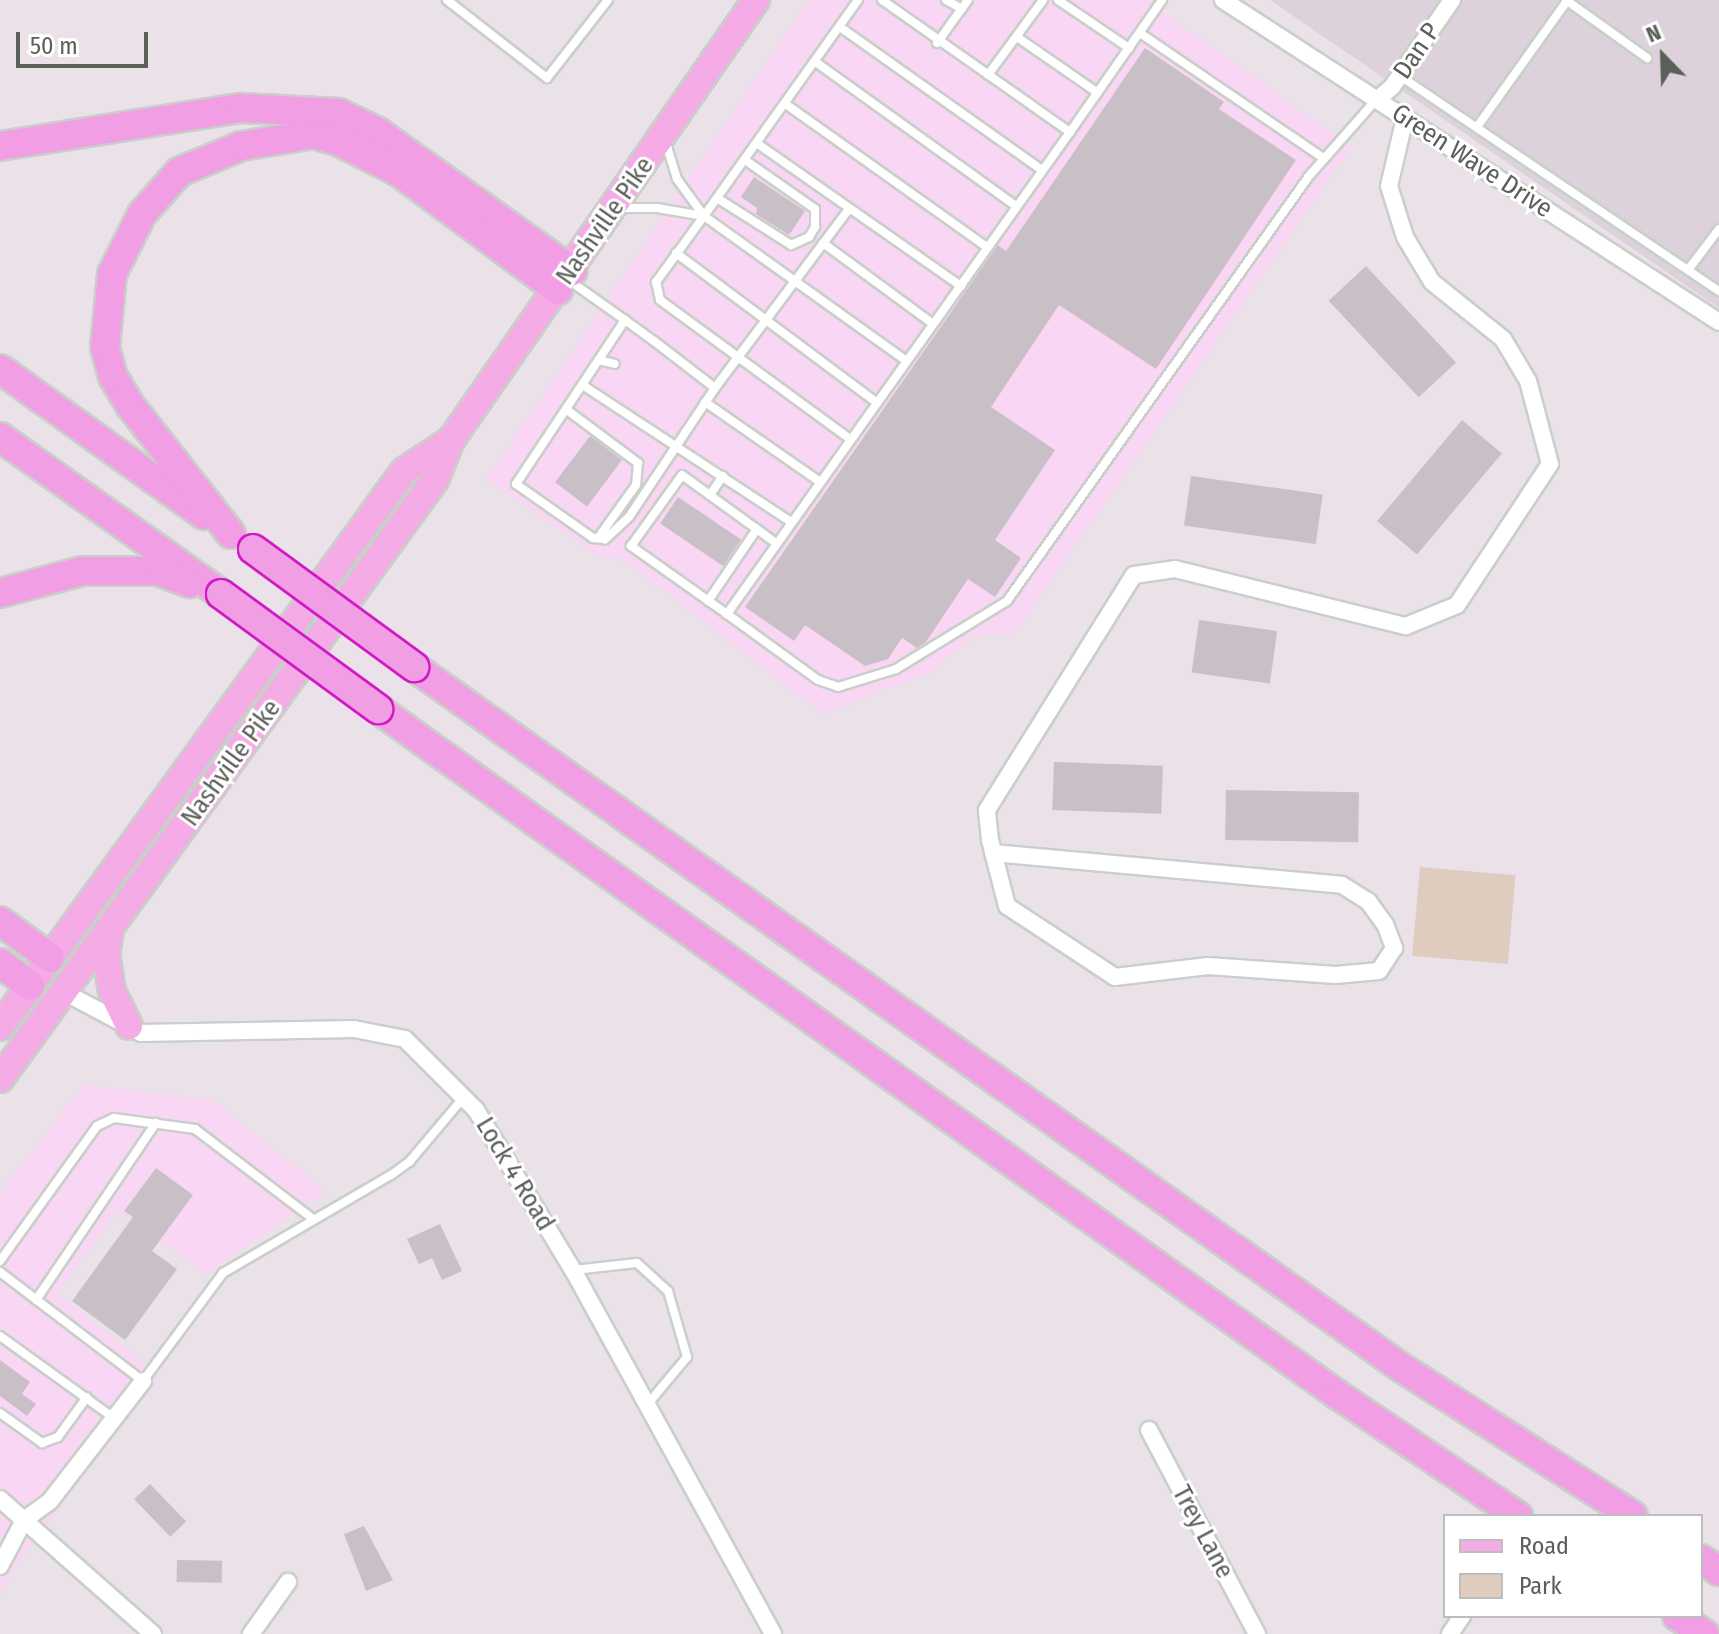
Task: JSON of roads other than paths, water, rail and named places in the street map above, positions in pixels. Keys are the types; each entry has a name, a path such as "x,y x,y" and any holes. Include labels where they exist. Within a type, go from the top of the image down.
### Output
{"highway":[{"path":"0,146 241,108 339,113 389,139 565,280"},
{"path":"242,542 130,405 113,377 105,347 112,274 142,214 179,172 241,146 314,134 340,142 399,172 565,280"},
{"path":"0,369 414,667 1402,1368 1630,1514"},
{"path":"0,437 1338,1395 1515,1514"},
{"path":"0,593 49,576 111,570 158,571 221,594"},
{"path":"0,921 50,958"},
{"path":"0,963 30,986"},
{"path":"1680,1618 1705,1634"}],"main road":[{"name":"Nashville Pike","path":"0,1079 435,480 451,440 615,208 756,0"},
{"name":"Nashville Pike","path":"0,1027 404,471 451,440"},
{"path":"111,928 106,954 112,991 129,1026"},
{"path":"50,958 64,992"},
{"path":"30,986 64,992"}],"street":[{"name":"Green Wave Drive","path":"1223,0 1719,322"},
{"name":"Dan P","path":"1378,99 1396,81 1452,0"},
{"path":"993,853 1342,885 1368,901 1385,924 1394,948 1379,971 1335,975 1208,966 1115,977 1007,906 993,853 987,810 1134,575 1175,569 1406,626 1457,605 1550,464 1528,381 1503,339 1432,282 1405,237 1389,186 1405,118"},
{"name":"Lock 4 Road","path":"64,992 141,1033 354,1029 405,1039 464,1098 573,1270 773,1634"},
{"path":"0,1566 24,1520 50,1501 143,1381"},
{"name":"Trey Lane","path":"1149,1430 1257,1634"},
{"path":"0,1499 153,1634"},
{"path":"251,1634 288,1582"}],"lane":[{"path":"447,0 547,78 608,0"},
{"path":"850,439 660,300 656,282 787,105 858,0"},
{"path":"882,0 937,43 1070,132"},
{"path":"946,0 962,9"},
{"path":"937,43 968,0"},
{"path":"988,75 1043,0"},
{"path":"1058,0 1129,48"},
{"path":"727,614 1162,0"},
{"path":"1477,127 1567,1 1647,58"},
{"path":"840,27 1042,170"},
{"path":"1140,33 1323,158"},
{"path":"1017,37 1098,93"},
{"path":"817,63 1016,206"},
{"path":"1396,81 1477,127 1719,291"},
{"path":"776,543 682,475 631,546 818,680 838,687 896,669 1007,601 1323,158 1378,99"},
{"path":"787,105 987,247"},
{"path":"664,136 677,179 704,216 905,360"},
{"path":"758,144 961,286"},
{"path":"717,198 791,245 809,237 815,209 745,160"},
{"path":"615,208 657,208 704,216"},
{"path":"625,320 516,484 598,538 605,539 629,517 675,444 737,357 849,209"},
{"path":"1688,270 1719,229"},
{"path":"823,243 932,323"},
{"path":"676,253 876,402"},
{"path":"565,280 625,320 715,388"},
{"path":"599,360 615,364"},
{"path":"584,386 791,522"},
{"path":"705,402 820,482"},
{"path":"567,410 638,463 636,485 598,538"},
{"path":"710,495 723,476"},
{"path":"629,517 643,528"},
{"path":"708,601 757,529"},
{"path":"0,1272 143,1381 223,1273 410,1161 464,1098"},
{"path":"0,1261 97,1126 114,1118 195,1129 312,1218"},
{"path":"36,1300 156,1123"},
{"path":"573,1270 637,1263 668,1291 687,1357 647,1405"},
{"path":"0,1336 116,1419"},
{"path":"0,1413 42,1443 58,1437 87,1397"}]}
